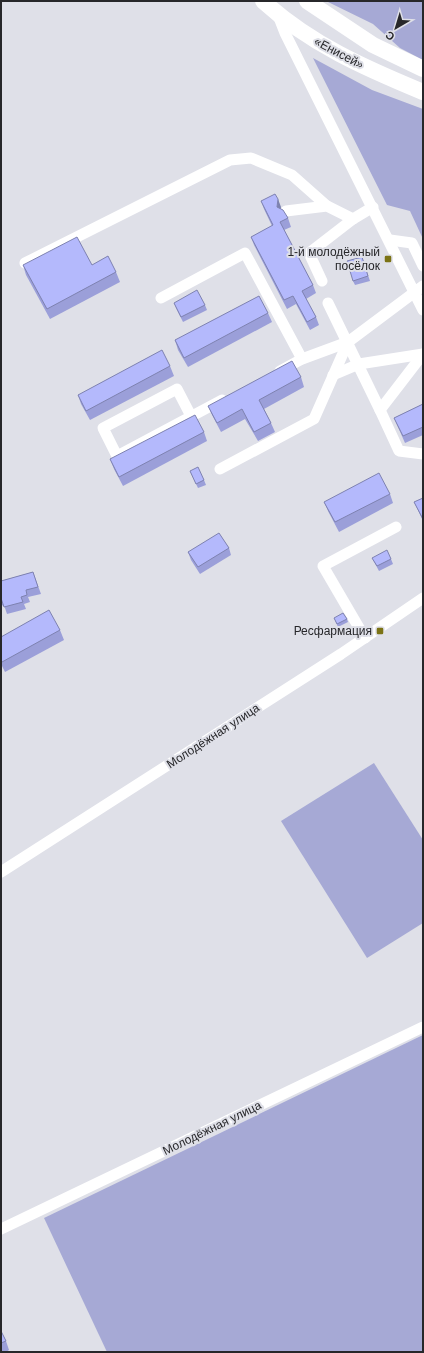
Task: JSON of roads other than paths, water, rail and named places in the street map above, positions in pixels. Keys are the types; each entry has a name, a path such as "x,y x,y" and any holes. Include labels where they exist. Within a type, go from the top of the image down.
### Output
{"highway":[{"name":"«Енисей»","path":"263,1 315,41 355,63 423,92"},
{"name":"«Енисей»","path":"307,1 373,45 423,69"}],"street":[{"path":"278,14 285,33 373,207 390,240 419,289 423,310"},
{"path":"25,263 230,160 251,158 292,174 327,206 353,219"},
{"path":"286,211 327,206"},
{"path":"322,281 309,253 353,219 373,207"},
{"path":"390,240 412,243 423,266"},
{"path":"161,298 245,253 302,359"},
{"path":"267,377 302,359 348,342 419,289"},
{"path":"328,302 359,364 399,451 423,454"},
{"path":"220,469 314,419 332,375 348,342"},
{"path":"332,375 359,364 423,354"},
{"path":"380,410 423,354"},
{"path":"191,416 177,389 103,428 117,456 233,395"},
{"path":"365,638 323,566 396,526"},
{"name":"Молодёжная улица","path":"1,872 365,638 423,598"},
{"name":"Молодёжная улица","path":"1,1229 423,1027"}],"place":[{"name":"1-й молодёжный посёлок","path":"388,259"},
{"name":"Ресфармация","path":"380,631"}]}
